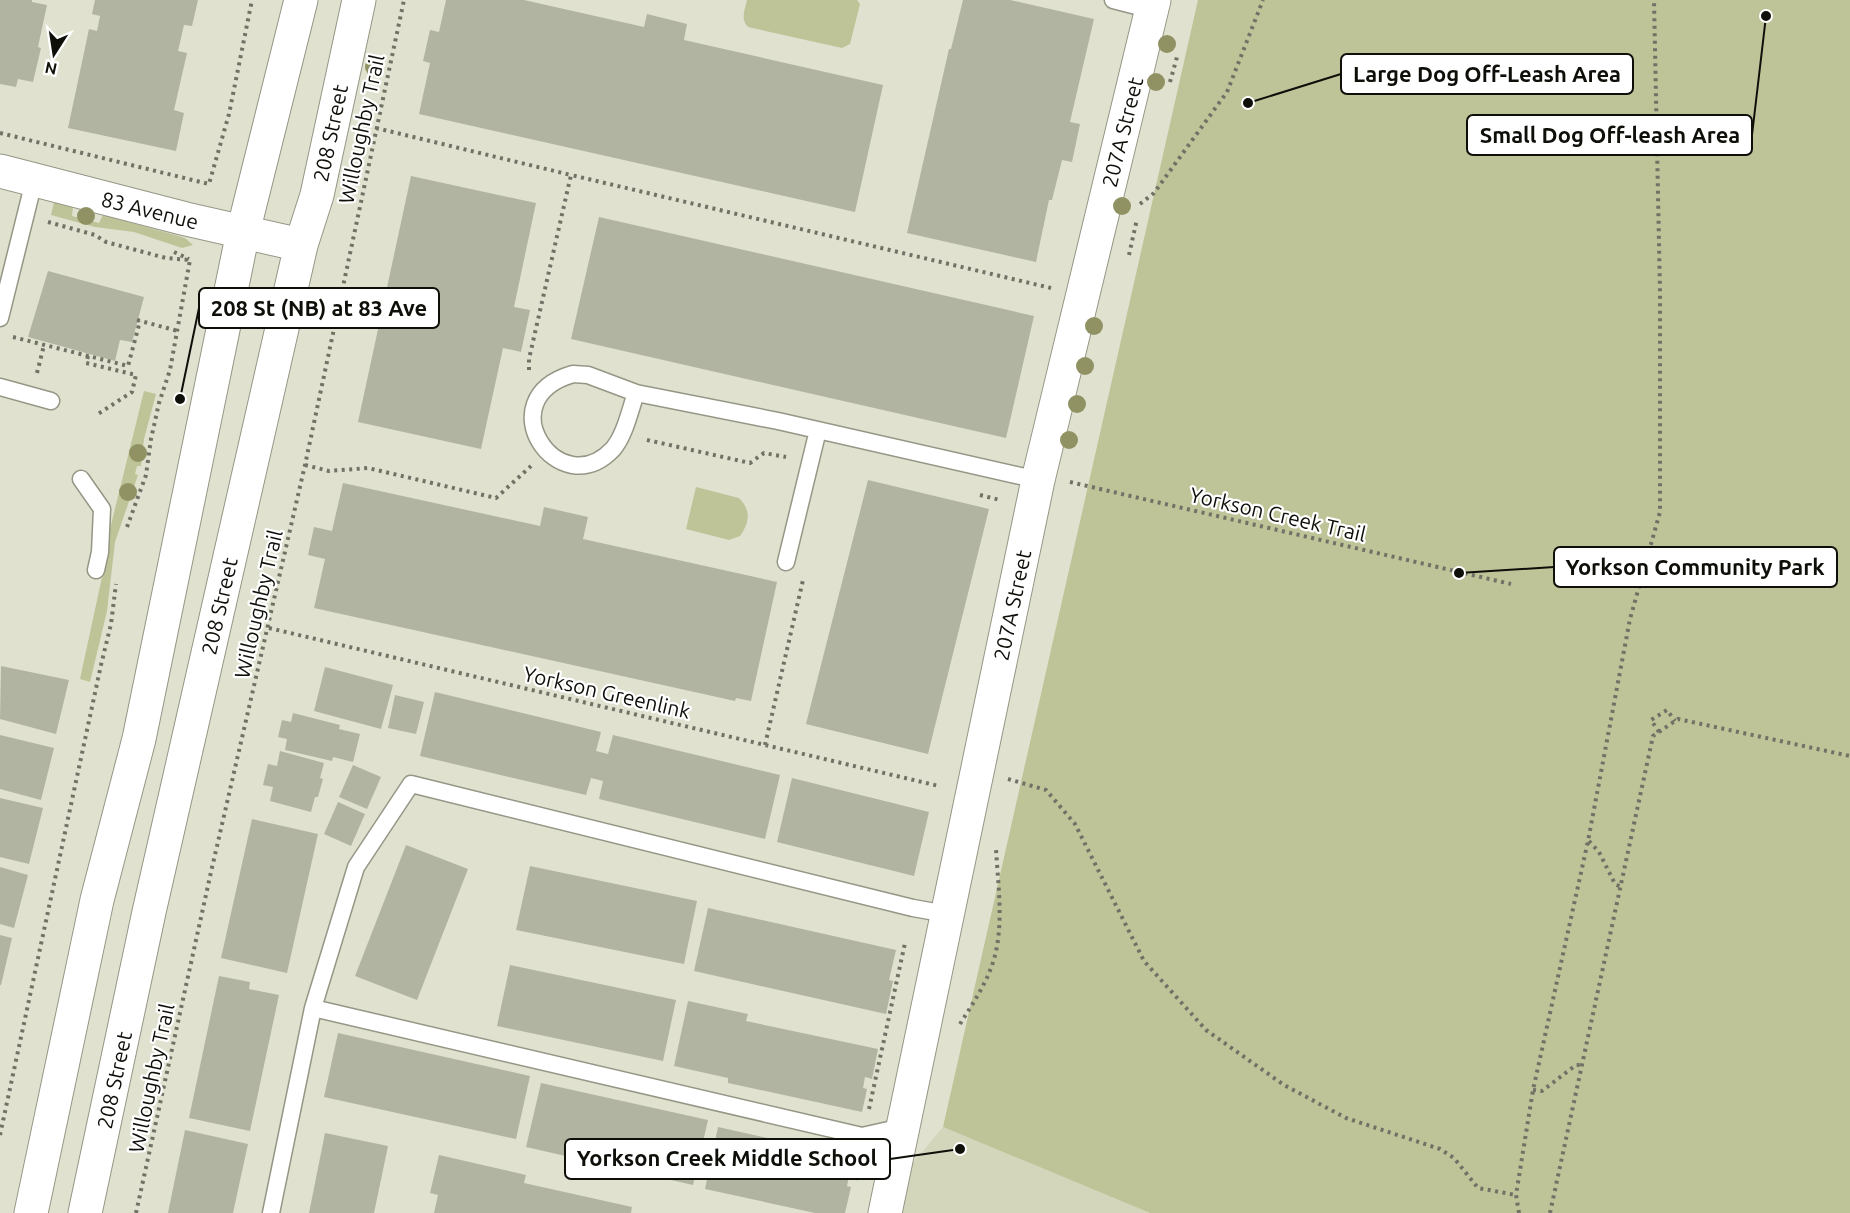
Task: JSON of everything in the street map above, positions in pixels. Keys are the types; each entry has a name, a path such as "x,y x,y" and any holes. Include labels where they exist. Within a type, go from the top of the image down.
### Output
{"main road":[{"path":"31,1213 98,900 139,739 243,232 301,0"},
{"name":"208 Street","path":"85,1213 152,900 301,245 317,195 359,0"},
{"name":"207A Street","path":"885,1213 1038,480 1153,5"},
{"name":"83 Avenue","path":"0,171 301,245"}],"lane":[{"path":"1113,0 1153,5"},
{"path":"0,318 34,181"},
{"path":"636,393 615,447 604,457 590,463 575,465 560,461 548,453 538,441 533,427 533,413 537,399 546,387 558,378 573,374 588,375 636,393 818,430 1038,480"},
{"path":"0,387 51,401"},
{"path":"786,562 818,430"},
{"path":"81,479 102,509 96,570"},
{"path":"271,1213 314,1008 356,867 411,784 913,908 947,914"},
{"path":"314,1008 862,1136 902,1127"}],"path":[{"path":"0,133 209,184 230,114 252,0"},
{"name":"Willoughby Trail","path":"136,1213 211,872 305,465 404,0"},
{"path":"1140,204 1155,193 1227,92 1263,0"},
{"path":"1519,1213 1516,1196 1533,1090 1588,840 1630,619 1660,512 1660,292 1654,0"},
{"path":"376,128 1051,288 1054,277"},
{"path":"536,373 528,377 530,359 572,175"},
{"path":"26,216 95,235 106,242 166,258 190,260 170,370 159,403 146,475 124,535"},
{"path":"15,327 13,337 128,366 139,321 177,331"},
{"path":"35,380 44,345"},
{"path":"88,356 86,363 136,375 132,392 98,414"},
{"path":"640,439 750,462 764,453 810,462"},
{"path":"305,465 329,471 368,468 496,498 548,453"},
{"path":"526,459 530,467 537,472"},
{"name":"Yorkson Creek Trail","path":"1038,480 1070,482 1511,584"},
{"path":"977,494 1000,500 998,511"},
{"path":"0,1135 100,665 111,624 116,579"},
{"path":"765,745 803,579"},
{"name":"Yorkson Greenlink","path":"268,628 939,786"},
{"path":"1659,732 1651,720 1667,710 1675,721"},
{"path":"1550,1213 1653,736 1668,729 1678,718 1850,756"},
{"path":"937,797 942,775"},
{"path":"1000,777 1046,790 1075,824 1144,961 1206,1030 1284,1085 1335,1113 1440,1149 1454,1158 1478,1188 1516,1196"},
{"path":"1588,840 1599,852 1615,884 1620,887"},
{"path":"854,1191 862,1136 913,908"},
{"path":"1533,1090 1542,1091 1576,1065 1582,1065"}],"shaded area":[{"path":"943,1127 1150,1213 898,1213 906,1171"}],"green space":[{"path":"747,0 857,0 860,4 850,44 842,48 748,27 744,18"},
{"path":"1198,0 1850,0 1850,1213 1150,1213 943,1127"},
{"path":"54,202 73,207 72,216 99,223 103,215 185,238 193,245 182,248 134,232 95,227 51,215"},
{"path":"144,391 156,394 144,439 141,466 137,466 135,474 138,475 115,542 107,611 90,682 80,679 107,554 110,529"},
{"path":"696,487 739,498 746,507 748,516 746,526 740,536 729,540 686,529"}],"building":[{"path":"0,0 32,0 32,2 47,5 33,82 18,79 16,87 0,84"},
{"path":"95,0 198,0 192,26 184,25 178,51 187,53 174,110 184,113 176,151 68,128 89,29 97,31 100,16 92,14"},
{"path":"446,0 524,0 644,27 647,14 687,24 684,40 883,85 855,212 419,114 430,63 423,61 430,30 439,32"},
{"path":"963,0 1010,0 1094,19 1070,122 1080,124 1072,162 1062,160 1052,200 1049,200 1036,262 907,233 949,49 951,49"},
{"path":"411,176 536,203 514,307 530,310 521,352 503,348 481,449 358,422"},
{"path":"599,217 1034,316 1006,438 571,339"},
{"path":"48,271 144,297 132,342 120,340 115,361 28,337"},
{"path":"868,480 989,509 928,754 806,724"},
{"path":"343,483 540,526 544,507 588,517 583,539 777,582 751,701 736,698 735,701 314,608 325,559 308,555 314,527 332,531"},
{"path":"1,666 69,680 56,734 0,719"},
{"path":"325,667 393,685 381,729 314,711"},
{"path":"435,692 601,732 596,751 608,754 613,735 780,775 765,839 599,799 603,781 591,778 586,795 420,756"},
{"path":"395,695 424,702 416,734 388,728"},
{"path":"293,713 340,725 339,729 360,734 353,762 333,757 332,761 285,750 287,739 278,737 282,720 291,722"},
{"path":"0,735 54,748 41,800 0,789"},
{"path":"280,751 324,763 320,778 323,779 311,812 270,801 273,787 263,785 268,764 277,766"},
{"path":"353,765 381,777 367,809 339,797"},
{"path":"792,778 929,812 914,876 777,842"},
{"path":"0,798 43,808 29,864 0,857"},
{"path":"338,802 365,814 351,846 324,834"},
{"path":"252,819 318,834 287,973 221,958"},
{"path":"406,845 468,869 417,1000 355,976"},
{"path":"530,866 697,901 684,964 516,930"},
{"path":"0,867 28,875 14,928 0,924"},
{"path":"708,908 896,950 889,980 893,981 886,1014 694,971"},
{"path":"0,935 12,938 1,985 0,985"},
{"path":"510,965 676,1000 663,1061 497,1026"},
{"path":"219,976 250,982 249,989 279,995 250,1131 189,1118"},
{"path":"688,1001 748,1014 746,1021 878,1049 872,1079 865,1077 863,1088 867,1089 862,1112 728,1083 728,1078 674,1066"},
{"path":"338,1033 530,1076 516,1139 324,1097"},
{"path":"541,1083 708,1120 693,1185 526,1147"},
{"path":"718,1127 853,1157 847,1186 851,1187 845,1213 815,1213 705,1189"},
{"path":"185,1130 248,1144 233,1213 168,1213"},
{"path":"325,1133 388,1146 374,1213 309,1213"},
{"path":"439,1155 526,1175 524,1183 632,1207 631,1213 434,1213 438,1195 430,1193"}],"place":[{"name":"Small Dog Off-leash Area","path":"1766,16"},
{"name":"Large Dog Off-Leash Area","path":"1248,103"},
{"name":"208 St (NB) at 83 Ave","path":"180,399"},
{"name":"Yorkson Community Park","path":"1459,573"},
{"name":"Yorkson Creek Middle School","path":"960,1149"}]}
